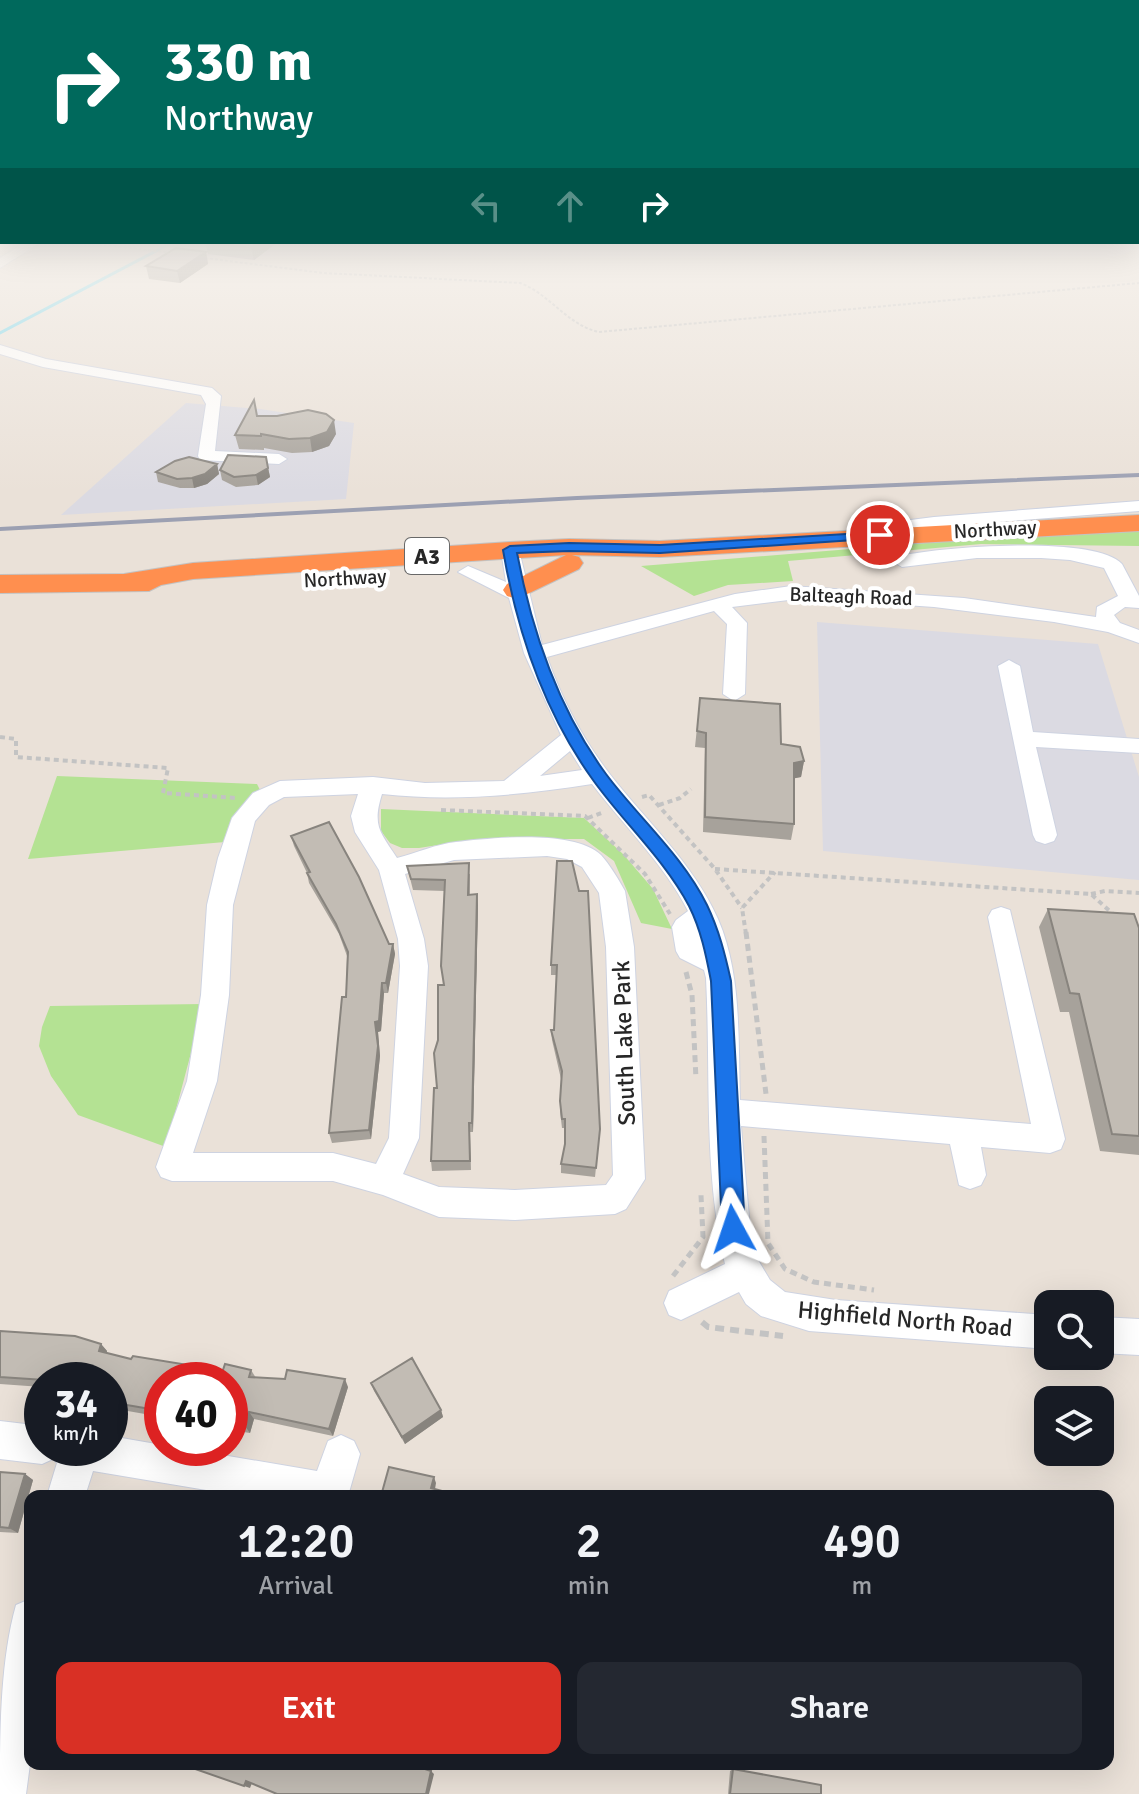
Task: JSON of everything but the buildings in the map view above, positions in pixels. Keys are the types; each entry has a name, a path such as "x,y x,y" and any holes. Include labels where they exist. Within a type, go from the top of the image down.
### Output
{"highway":[{"name":"Northway","path":"0,584 248,583 514,572 569,547 660,549 1139,523"},
{"name":"Northway","path":"125,582 193,571 223,575 514,572 660,549"}],"street":[{"path":"0,349 43,363 206,391 213,396 214,404 206,456 279,459"},
{"path":"807,540 934,522 1139,506"},
{"path":"902,561 922,556 986,553 1090,555 1112,564 1127,603 1104,615 1130,638"},
{"path":"514,572 534,653 548,689 598,775 683,881 702,915 721,981 730,1212 743,1273 681,1303"},
{"name":"Balteagh Road","path":"534,653 596,641 719,605 764,595 804,592 922,599 1030,611 1130,638"},
{"name":"Balteagh Road","path":"1030,611 1127,603"},
{"path":"719,605 737,623 734,694"},
{"path":"1009,666 1045,835"},
{"path":"509,789 574,736"},
{"path":"1023,739 1139,746"},
{"name":"South Lake Park","path":"391,869 454,851 547,847 573,851 591,861 612,891 620,947 629,1179 615,1199 515,1205 439,1202 384,1181 333,1167 172,1167 202,1081 215,995 220,905 234,845 244,818 261,799 280,789 373,785 425,791 509,789 598,775"},
{"path":"373,785 363,816 367,832 391,869 411,939 414,966 404,1138 384,1181"},
{"path":"727,1112 1050,1139 1001,917"},
{"path":"963,1131 970,1175"},
{"name":"Highfield North Road","path":"743,1273 758,1293 780,1308 820,1315 1034,1331"},
{"path":"1114,1346 1139,1337"},
{"path":"0,1440 24,1443"},
{"path":"331,1490 341,1454"},
{"path":"128,1459 302,1490"},
{"path":"67,1490 71,1466"},
{"path":"4,1794 24,1659"}],"path":[{"path":"578,324 599,332 690,324"},
{"path":"659,805 680,798 691,789"},
{"path":"715,869 1091,894 1105,891 1139,893"},
{"path":"775,872 742,908 754,979 765,1093 784,1115 763,1137 768,1243 785,1269 814,1282 900,1294 908,1321"},
{"path":"1091,894 1120,921"},
{"path":"682,958 692,995 696,1086"},
{"path":"681,1303 672,1276 703,1237 701,1192"}],"shaded area":[{"path":"186,403 260,409 354,423 346,499 61,515"},
{"path":"817,622 1098,644 1139,777 1139,880 823,851"}],"green space":[{"path":"1139,529 1139,546 981,544 788,561 793,581 728,585 694,596 641,566 1009,536"},
{"path":"57,776 257,784 261,792 225,842 28,859"},
{"path":"381,809 584,818 623,854 653,889 672,929 641,923 614,861 584,839 476,839 402,848 390,843 381,831"},
{"path":"204,1004 166,1147 78,1115 51,1076 39,1046 50,1006"}],"waterway":[{"path":"0,333 18,324"}],"railway":[{"path":"0,529 577,498 1139,475"}],"route":[{"path":"733,1229 721,981 713,942 698,905 683,881 598,775 564,720 534,653 518,595 510,550 569,547 660,549 880,535"}]}
